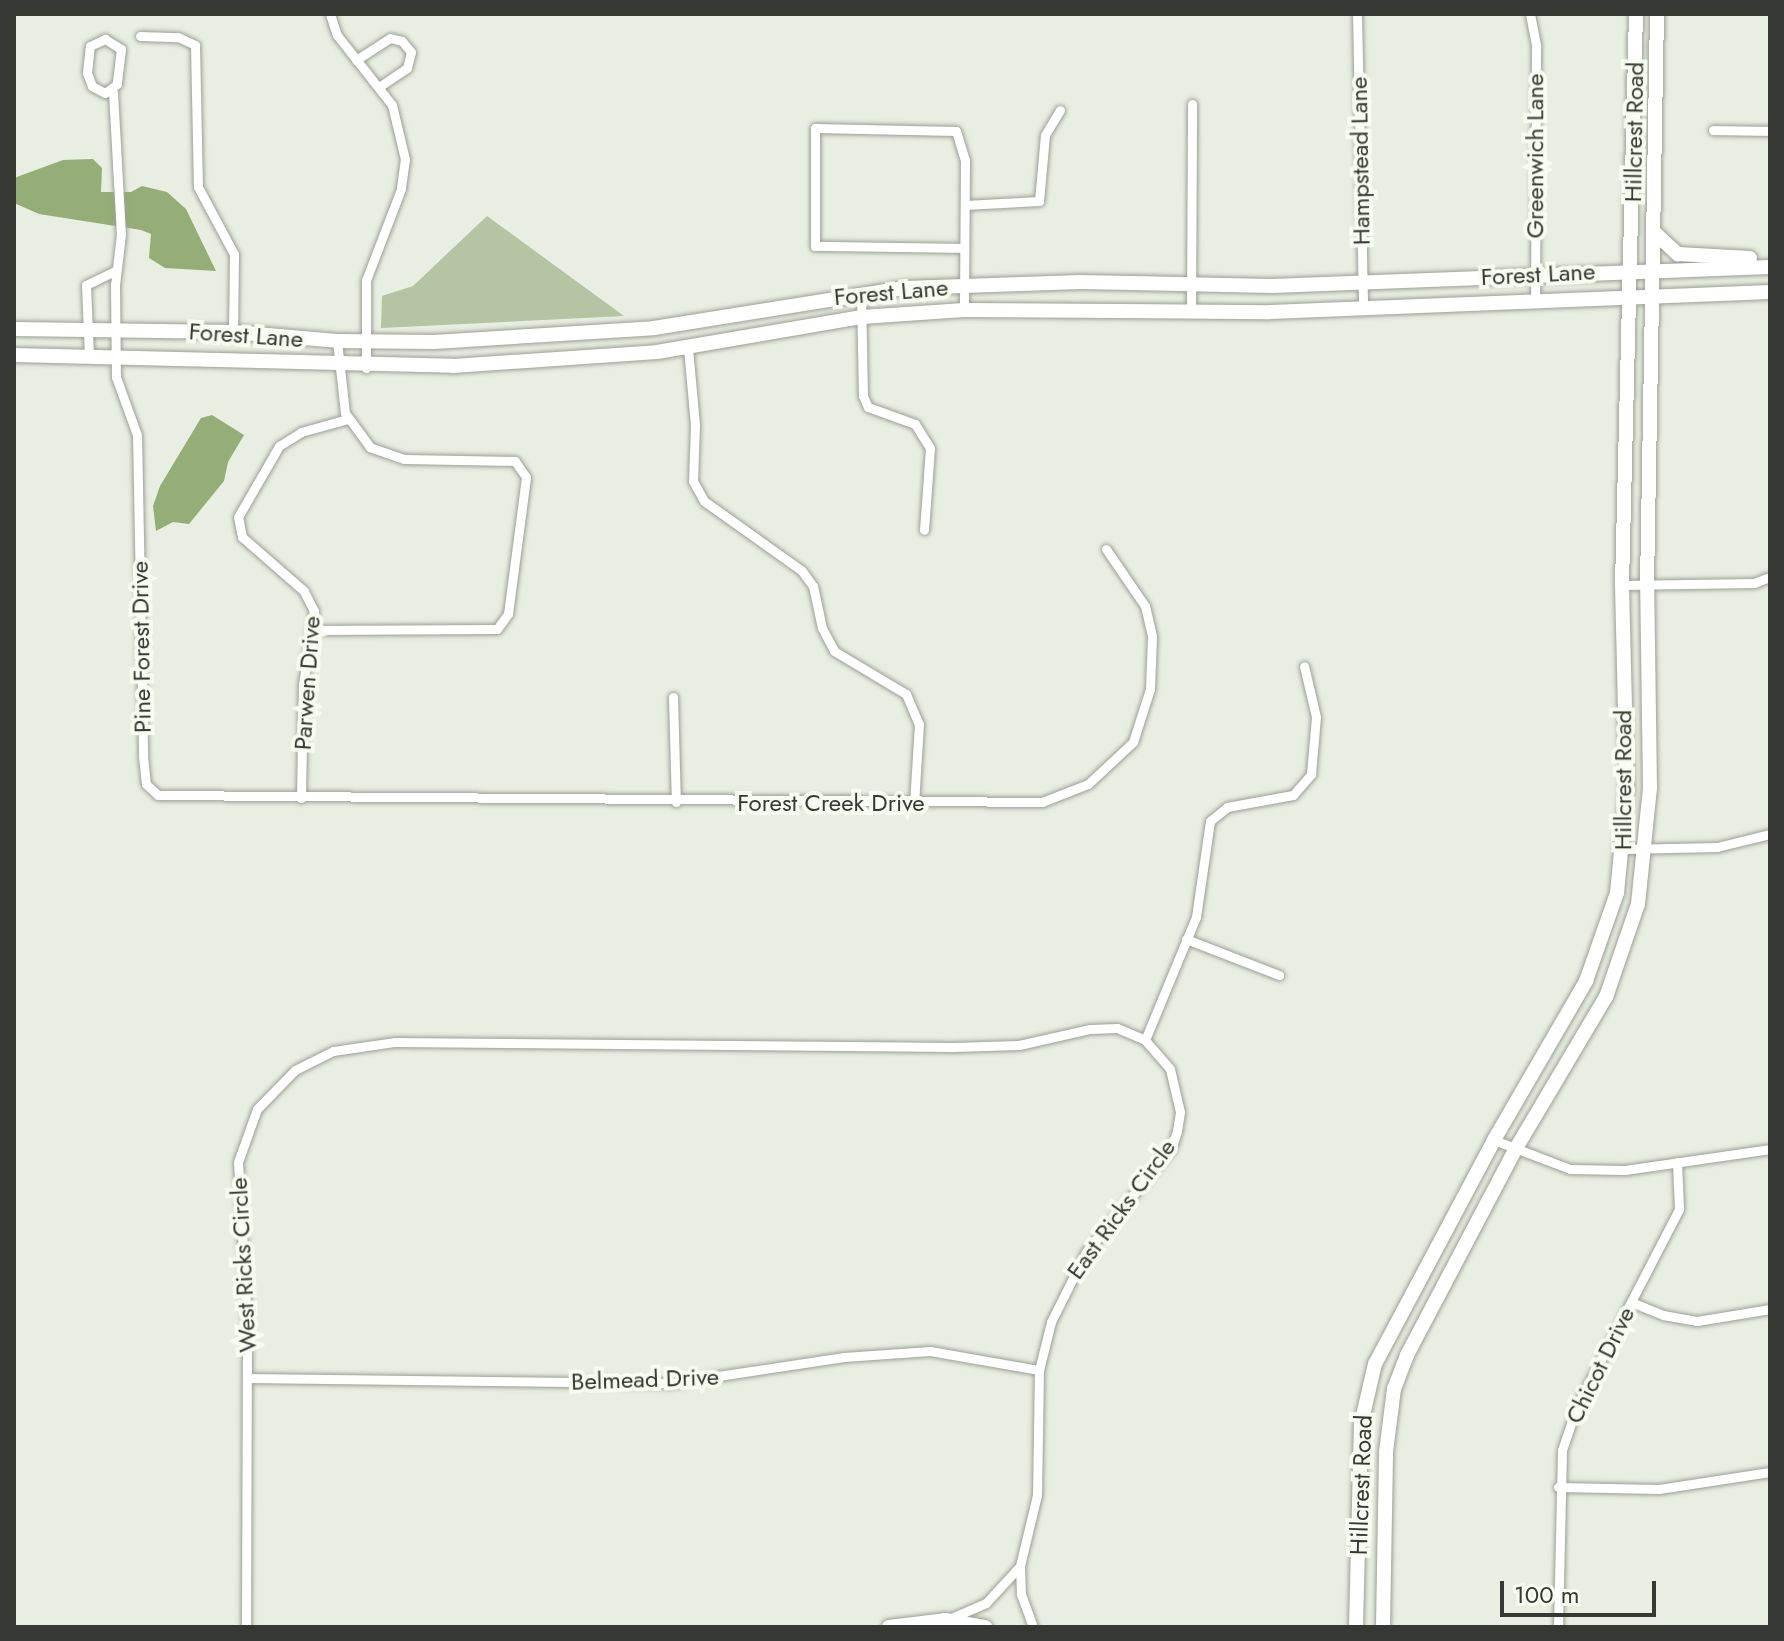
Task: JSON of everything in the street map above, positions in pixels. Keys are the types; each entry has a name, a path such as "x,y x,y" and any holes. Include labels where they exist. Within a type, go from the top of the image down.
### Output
{"main road":[{"name":"Hillcrest Road","path":"1356,1627 1359,1450 1369,1381 1385,1340 1494,1140 1586,981 1606,932 1624,849 1622,585 1636,14"},
{"name":"Hillcrest Road","path":"1383,1627 1386,1452 1394,1389 1407,1355 1515,1150 1606,997 1638,904 1646,849 1647,585 1657,14"},
{"path":"1654,232 1678,254 1770,264"},
{"name":"Forest Lane","path":"14,329 233,332 367,342 654,328 861,293 965,285 1191,287 1770,264"},
{"name":"Forest Lane","path":"14,355 116,356 366,368 657,352 862,317 964,310 1191,311 1363,307 1631,294 1770,292"},
{"path":"654,328 657,352"},
{"path":"889,1627 945,1620 985,1627"}],"street":[{"path":"330,14 337,35 380,86 401,130 405,159 401,189 366,280 366,368"},
{"name":"Hampstead Lane","path":"1357,14 1363,307"},
{"name":"Greenwich Lane","path":"1530,14 1536,46 1535,300"},
{"path":"140,36 178,37 195,45 198,187 234,254 233,332"},
{"path":"356,60 390,38 402,41 411,52 407,68 380,86"},
{"path":"113,92 99,91 89,81 88,54 96,40 119,44 121,49 113,92 121,234 115,271 116,356"},
{"path":"1191,311 1192,104"},
{"path":"965,205 1039,201 1045,135 1060,110"},
{"path":"964,248 815,246 815,128 946,128 956,131 964,152 965,205 964,310"},
{"path":"1713,130 1770,131"},
{"path":"89,356 86,285 91,278 115,271"},
{"path":"861,293 863,396 868,407 915,424 930,448 924,530"},
{"path":"315,630 489,631 508,614 526,477 522,467 503,459 384,454 359,437 348,419 338,367 337,341"},
{"path":"688,348 695,425 693,481 704,501 802,571 813,586 822,628 834,651 906,694 919,724 914,803"},
{"name":"Pine Forest Drive","path":"116,356 117,386 137,435 146,784 164,796 301,798"},
{"name":"Parwen Drive","path":"301,798 303,685 315,630 311,600 246,541 238,517 279,446 301,432 348,419"},
{"name":"Forest Creek Drive","path":"301,798 1042,802 1088,784 1133,742 1150,689 1152,636 1132,581 1106,549"},
{"path":"1622,585 1754,583 1770,577"},
{"path":"1145,1040 1200,899 1210,821 1227,807 1293,795 1311,774 1316,717 1304,666"},
{"path":"673,697 676,802"},
{"path":"1624,849 1717,847 1770,834"},
{"path":"1186,939 1279,975"},
{"name":"West Ricks Circle","path":"246,1627 247,1378 238,1162 257,1109 276,1086 315,1059 365,1044 1019,1045 1104,1028 1145,1040"},
{"name":"East Ricks Circle","path":"1033,1627 1021,1594 1020,1566 1037,1495 1039,1370 1051,1322 1072,1276 1171,1149 1177,1131 1176,1086 1170,1069 1145,1040"},
{"path":"1494,1140 1570,1169 1625,1170 1770,1149"},
{"name":"Chicot Drive","path":"1558,1627 1558,1487 1569,1425 1679,1209 1677,1162"},
{"path":"1631,1302 1663,1315 1697,1321 1770,1309"},
{"name":"Belmead Drive","path":"247,1378 672,1383 844,1357 930,1351 1039,1370"},
{"path":"1558,1487 1659,1489 1770,1472"},
{"name":"East Ricks Circle","path":"945,1620 986,1603 1020,1566"}],"shaded area":[{"path":"93,159 102,168 101,192 131,192 142,186 167,192 186,209 216,271 165,268 149,258 151,234 141,230 39,214 14,203 14,178 63,160"},
{"path":"487,216 624,316 381,328 382,296 413,286"},
{"path":"212,415 244,435 228,462 224,481 189,524 173,522 156,531 153,506 160,486 201,418"}]}
